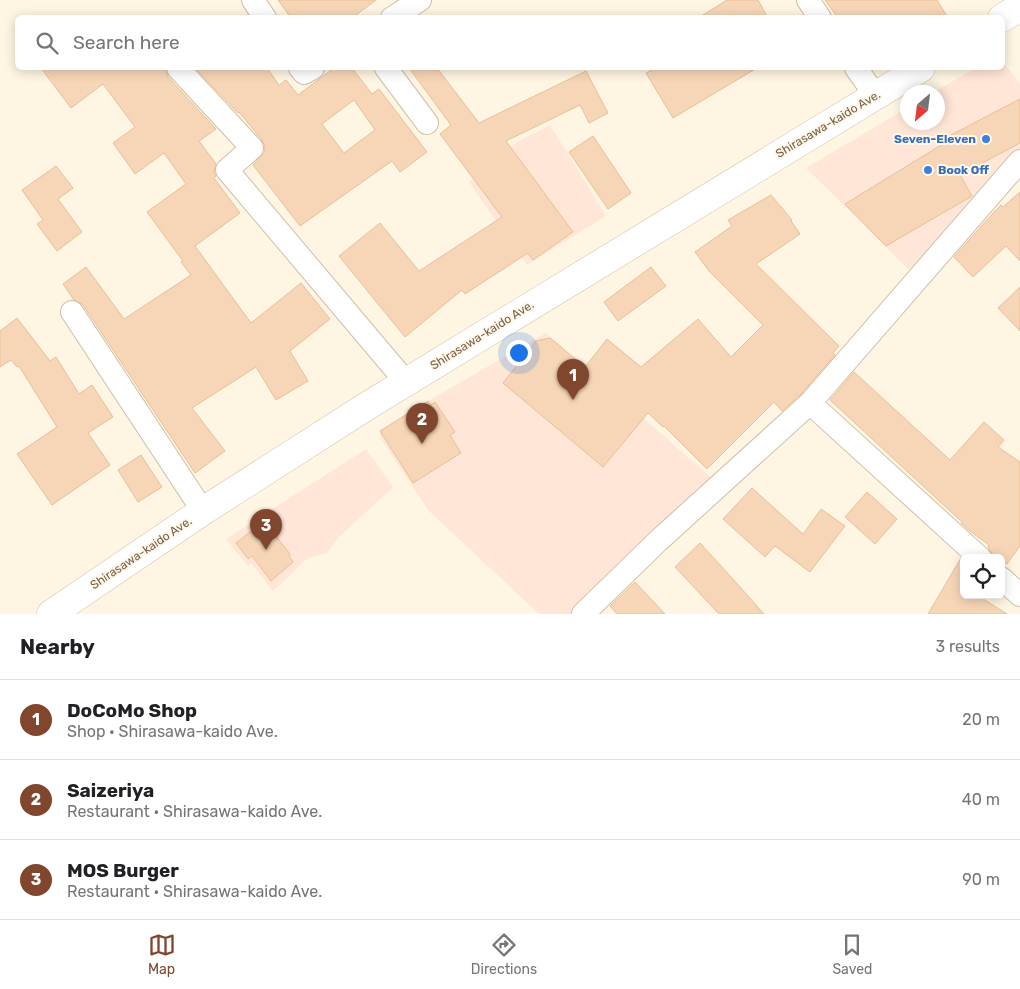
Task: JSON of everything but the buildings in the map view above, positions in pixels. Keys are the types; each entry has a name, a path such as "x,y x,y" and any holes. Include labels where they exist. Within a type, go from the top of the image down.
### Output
{"main road":[{"path":"1005,16 1020,8"},
{"name":"Shirasawa-kaido Ave.","path":"51,614 203,511 406,382 918,70"}],"street":[{"path":"253,0 263,15"},
{"path":"397,15 420,0"},
{"path":"808,0 818,15"},
{"path":"180,70 252,148 227,170 406,382"},
{"path":"387,70 427,123"},
{"path":"857,70 875,95"},
{"path":"583,614 658,541 810,403 1020,161"},
{"path":"72,312 203,511"},
{"path":"810,403 976,554"},
{"path":"1005,582 1020,595"}],"shaded area":[{"path":"1005,65 1020,84 1020,148 909,270 806,168 900,112 900,130 945,130 945,86 972,70 1005,70"},
{"path":"550,125 606,216 527,265 469,182 517,142"},
{"path":"546,333 713,479 572,614 539,614 429,511 381,439 380,431"},
{"path":"366,449 393,487 339,537 327,553 308,558 273,591 251,563 248,566 226,539"}],"place":[{"name":"Seven-Eleven","path":"986,139"},
{"name":"Book Off","path":"928,170"},
{"name":"DoCoMo Shop","path":"573,400"},
{"name":"Saizeriya","path":"422,444"},
{"name":"MOS Burger","path":"266,550"}]}
